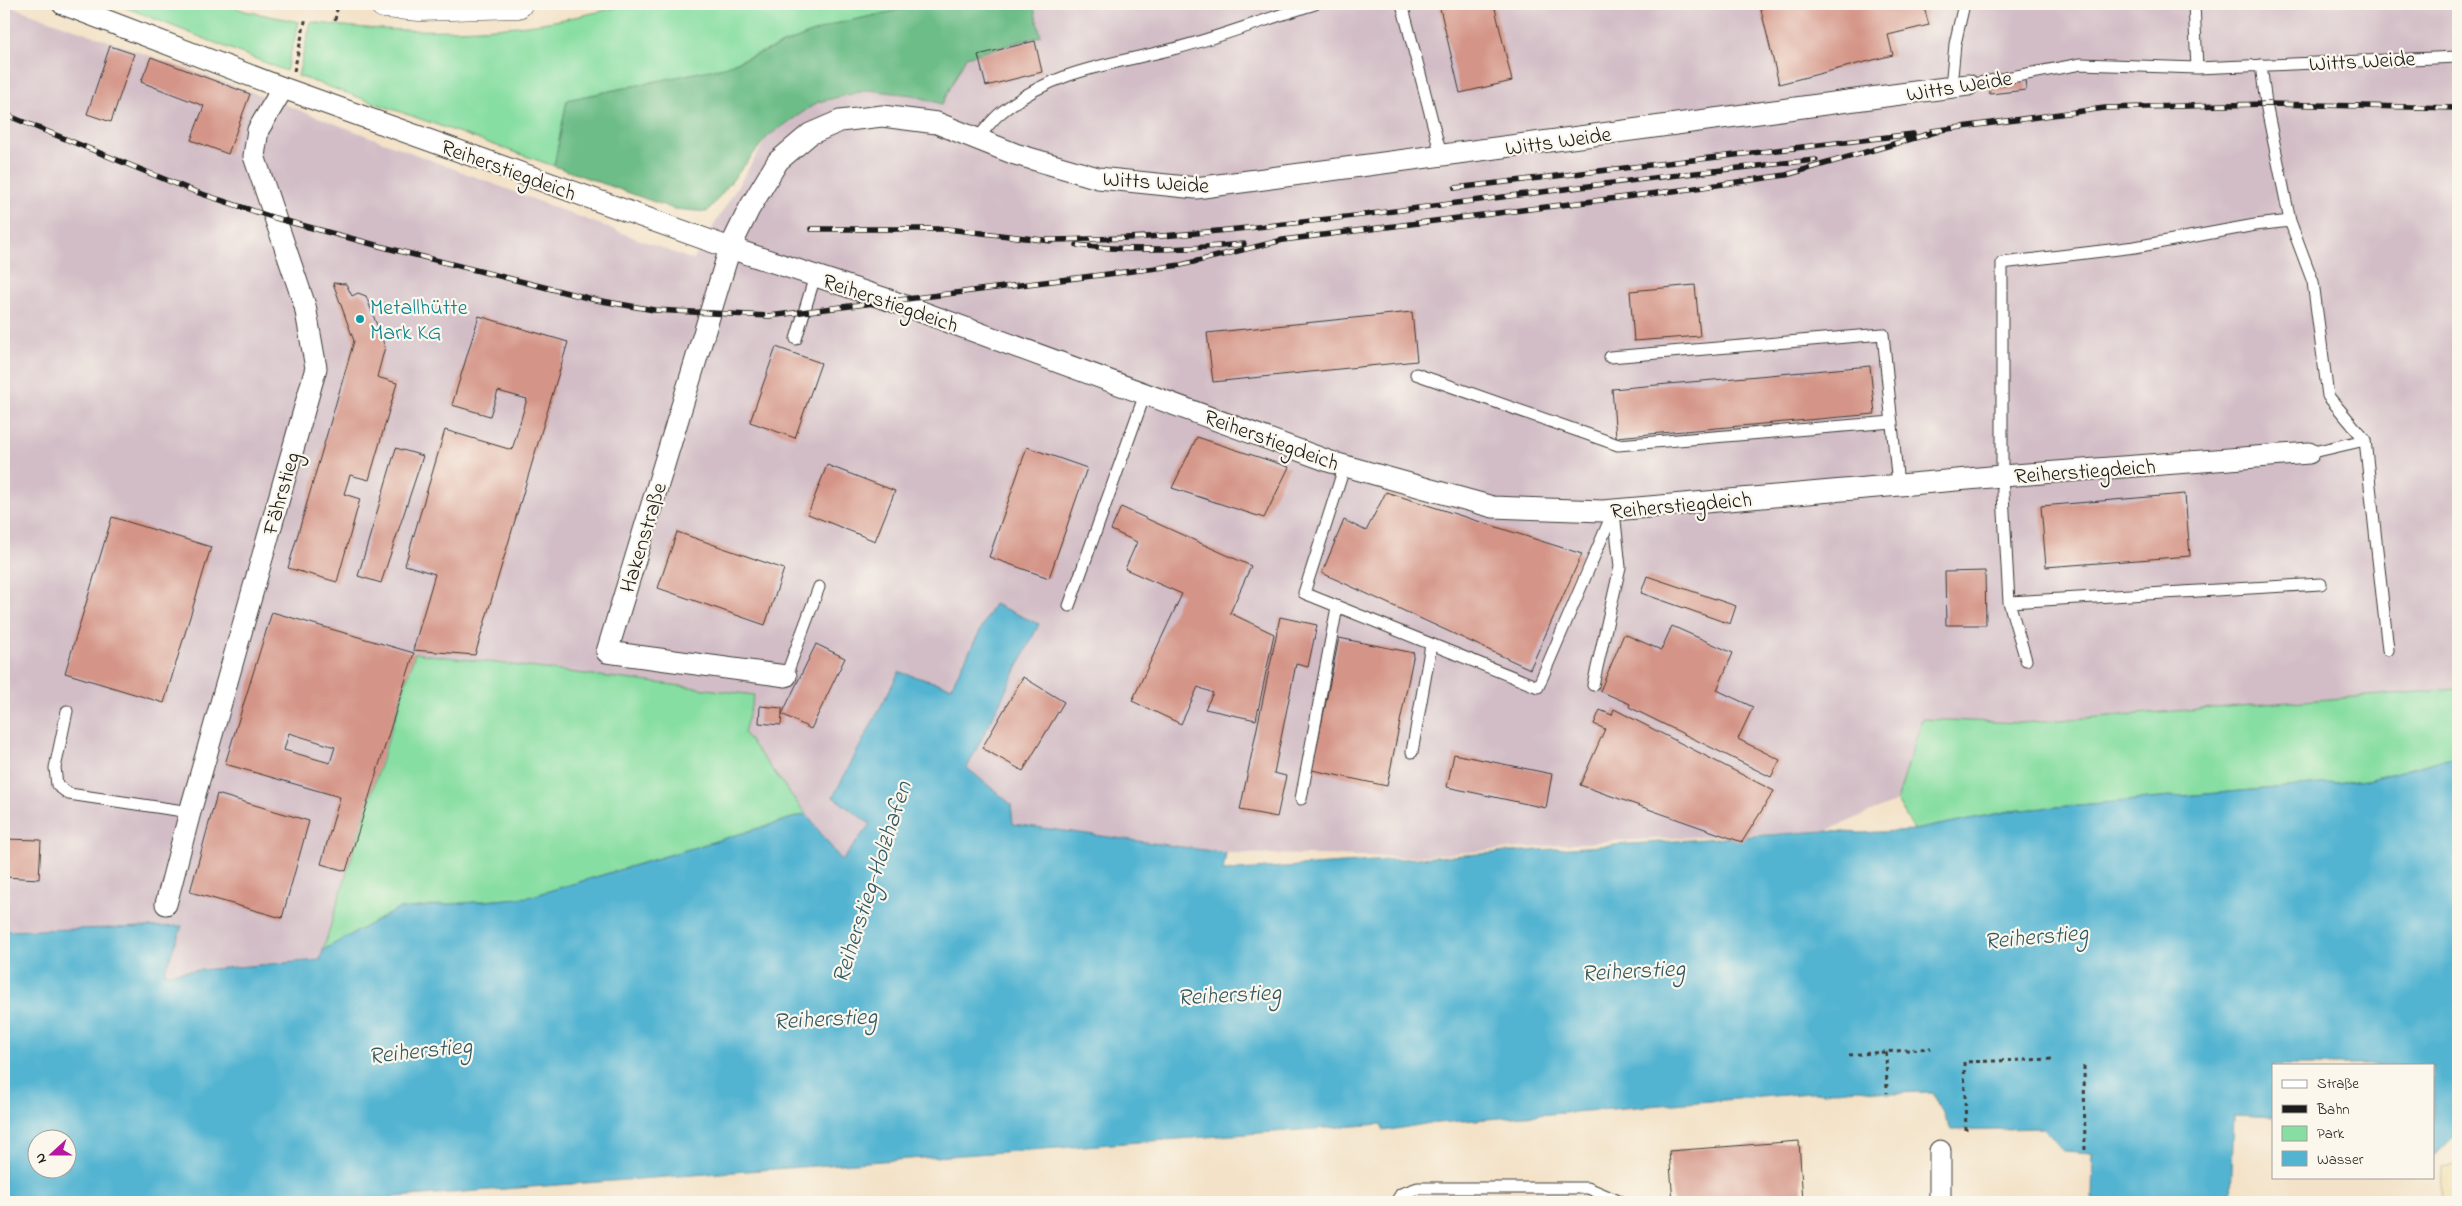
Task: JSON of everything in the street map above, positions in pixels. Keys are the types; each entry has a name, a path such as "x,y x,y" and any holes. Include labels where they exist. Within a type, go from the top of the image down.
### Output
{"main road":[{"path":"384,4 420,7 518,4"}],"street":[{"name":"Reiherstiegdeich","path":"63,4 288,81 730,248 898,303 1345,466 1493,507 1614,510 2002,476 2309,453"},
{"name":"Fährstieg","path":"166,904 190,812 316,368 305,306 254,156 258,130 288,81"},
{"name":"Witts Weide","path":"730,248 749,208 778,160 810,134 840,121 882,116 936,123 1015,154 1098,178 1196,188 1960,86"},
{"name":"Hakenstraße","path":"730,248 607,652 786,676"},
{"path":"1940,1151 1940,1202"}],"lane":[{"path":"977,139 1001,112 1034,89 1064,75 1104,63 1174,49 1315,4"},
{"path":"1402,4 1440,155"},
{"path":"1960,86 1955,44 1964,4"},
{"path":"2194,4 2198,68"},
{"name":"Witts Weide","path":"1960,86 2081,64 2198,68 2458,57"},
{"path":"2261,65 2266,104 2290,221 2313,282 2328,396 2365,440 2388,650"},
{"path":"2026,660 2008,602 2002,476 2002,263 2136,247 2255,225 2290,221"},
{"path":"796,339 815,276"},
{"path":"1610,357 1883,334 1898,485"},
{"path":"1416,374 1618,445 1892,422"},
{"path":"1069,606 1145,394"},
{"path":"2309,453 2365,440"},
{"path":"1345,466 1304,593 1538,687 1614,510"},
{"path":"1593,685 1620,567 1614,510"},
{"path":"2008,602 2321,584"},
{"path":"786,676 819,587"},
{"path":"1301,799 1337,607"},
{"path":"1412,752 1431,645"},
{"path":"67,711 55,768 57,785 69,794 190,812"},
{"path":"1396,1202 1401,1194 1418,1188 1545,1186 1588,1188 1621,1202"}],"path":[{"path":"336,20 338,4"},
{"path":"288,81 306,17"},
{"path":"1849,1055 1931,1048"},
{"path":"1886,1052 1887,1092"},
{"path":"1966,1130 1964,1062 2054,1059"},
{"path":"2084,1066 2085,1153"}],"shaded area":[{"path":"4,4 252,92 693,260 768,136 818,102 868,90 912,95 942,103 966,57 1041,36 1033,4 2458,4 2458,689 2021,723 1922,719 1897,801 1826,831 1612,841 1406,857 1226,853 1013,825 1011,804 967,768 1039,624 951,688 899,673 833,796 870,824 842,862 744,733 754,695 415,653 320,960 164,973 182,926 4,931"}],"green space":[{"path":"117,4 226,4 245,11 299,22 286,71"},
{"path":"635,4 927,4 835,24 724,67 567,100 554,166 298,76 311,22 365,28 419,30 500,28 541,23"},
{"path":"927,4 1033,4 1041,36 966,57 942,104 912,95 868,90 818,102 768,136 707,212 674,209 554,166 567,100 724,67 835,24"},
{"path":"415,653 754,695 744,733 806,814 529,897 398,909 323,950"},
{"path":"2458,689 2458,758 2441,760 2368,780 2010,811 1914,830 1897,801 1922,719 2021,723"}],"sand":[{"path":"2458,1165 2458,1202 2441,1202 2442,1167"}],"water":[{"path":"994,604 1039,624 967,768 1011,804 1013,824 1226,853 1223,871 1826,831 1860,833 1914,830 2010,811 2368,780 2441,760 2458,758 2458,1133 2434,1155 2434,1064 2272,1064 2272,1117 2234,1115 2231,1197 2221,1202 2107,1202 2092,1198 2093,1153 2063,1151 2044,1128 1951,1130 1933,1092 1887,1093 1860,1089 1425,1124 1384,1131 1381,1124 329,1202 4,1202 4,931 182,926 164,973 320,960 323,950 398,909 529,897 806,814 842,861 870,824 833,797 899,672 951,687"}],"building":[{"path":"1439,4 1494,4 1512,81 1460,93"},
{"path":"1770,4 1923,4 1929,25 1888,35 1893,55 1779,84 1760,6"},
{"path":"1035,41 1042,72 986,86 978,55"},
{"path":"110,46 134,54 111,122 87,114"},
{"path":"151,57 250,94 228,154 191,140 204,106 141,82"},
{"path":"2025,79 2026,90 1990,94 1989,84"},
{"path":"333,283 346,284 352,296 358,293 366,296 385,347 377,377 397,383 369,480 350,475 344,494 360,499 337,582 288,568 354,341"},
{"path":"1695,285 1700,336 1634,341 1630,291"},
{"path":"1412,312 1417,361 1213,382 1207,333"},
{"path":"479,316 568,342 475,655 413,650 435,574 405,565 445,430 512,450 527,399 498,391 490,416 452,405"},
{"path":"776,347 821,363 795,438 750,422"},
{"path":"1870,366 1875,414 1616,437 1612,389"},
{"path":"1197,437 1289,467 1264,518 1172,488"},
{"path":"1027,447 1087,468 1049,578 989,557"},
{"path":"396,448 423,456 381,583 358,576"},
{"path":"827,465 895,491 875,541 808,514"},
{"path":"1386,492 1582,554 1530,669 1322,573 1344,520 1366,531"},
{"path":"2185,494 2190,556 2046,567 2041,506"},
{"path":"1121,507 1251,566 1230,613 1274,634 1256,720 1205,709 1213,693 1198,687 1181,724 1132,701 1182,594 1125,569 1137,542 1111,530"},
{"path":"112,517 211,547 164,703 65,673"},
{"path":"677,532 784,569 765,625 658,588"},
{"path":"1985,571 1986,625 1946,625 1945,572"},
{"path":"1647,576 1736,606 1730,624 1641,593"},
{"path":"272,612 414,653 346,871 321,864 340,797 225,764","holes":["289,733 335,747 330,763 284,750"]},
{"path":"1280,617 1317,625 1308,667 1296,664 1274,773 1286,776 1277,817 1240,810"},
{"path":"1672,626 1733,653 1717,690 1753,707 1738,739 1780,760 1771,777 1629,707 1630,704 1600,691 1624,634 1661,650"},
{"path":"1339,638 1414,653 1387,786 1312,770"},
{"path":"816,644 845,658 811,729 782,714"},
{"path":"1023,677 1064,702 1023,771 982,748"},
{"path":"760,706 782,708 781,725 759,723"},
{"path":"1614,709 1774,791 1742,842 1580,785 1605,729 1594,724 1600,710 1612,715"},
{"path":"1454,754 1552,774 1546,808 1447,787"},
{"path":"217,794 309,821 282,918 190,892"},
{"path":"4,839 41,840 39,879 4,877"},
{"path":"1799,1141 1803,1202 1673,1202 1669,1151"},
{"path":"1381,1198 1381,1202 1338,1202 1338,1201"}],"railway":[{"path":"1932,131 2105,108 2266,104 2458,108"},
{"path":"4,114 196,192 275,218 387,248 596,300 654,310 769,316 1181,265 1283,240 1786,175 1939,131"},
{"path":"1455,188 1913,134"},
{"path":"1046,240 1148,237 1244,228 1734,168 1816,160"},
{"path":"811,229 947,229 1052,241"},
{"path":"1077,245 1160,249 1244,244"}],"place":[{"name":"Metallhütte Mark KG","path":"360,319"}],"water label":[{"name":"Reiherstieg-Holzhafen","path":"871,882"},
{"name":"Reiherstieg","path":"2036,936"},
{"name":"Reiherstieg","path":"1633,970"},
{"name":"Reiherstieg","path":"1229,994"},
{"name":"Reiherstieg","path":"825,1018"},
{"name":"Reiherstieg","path":"420,1050"}]}
